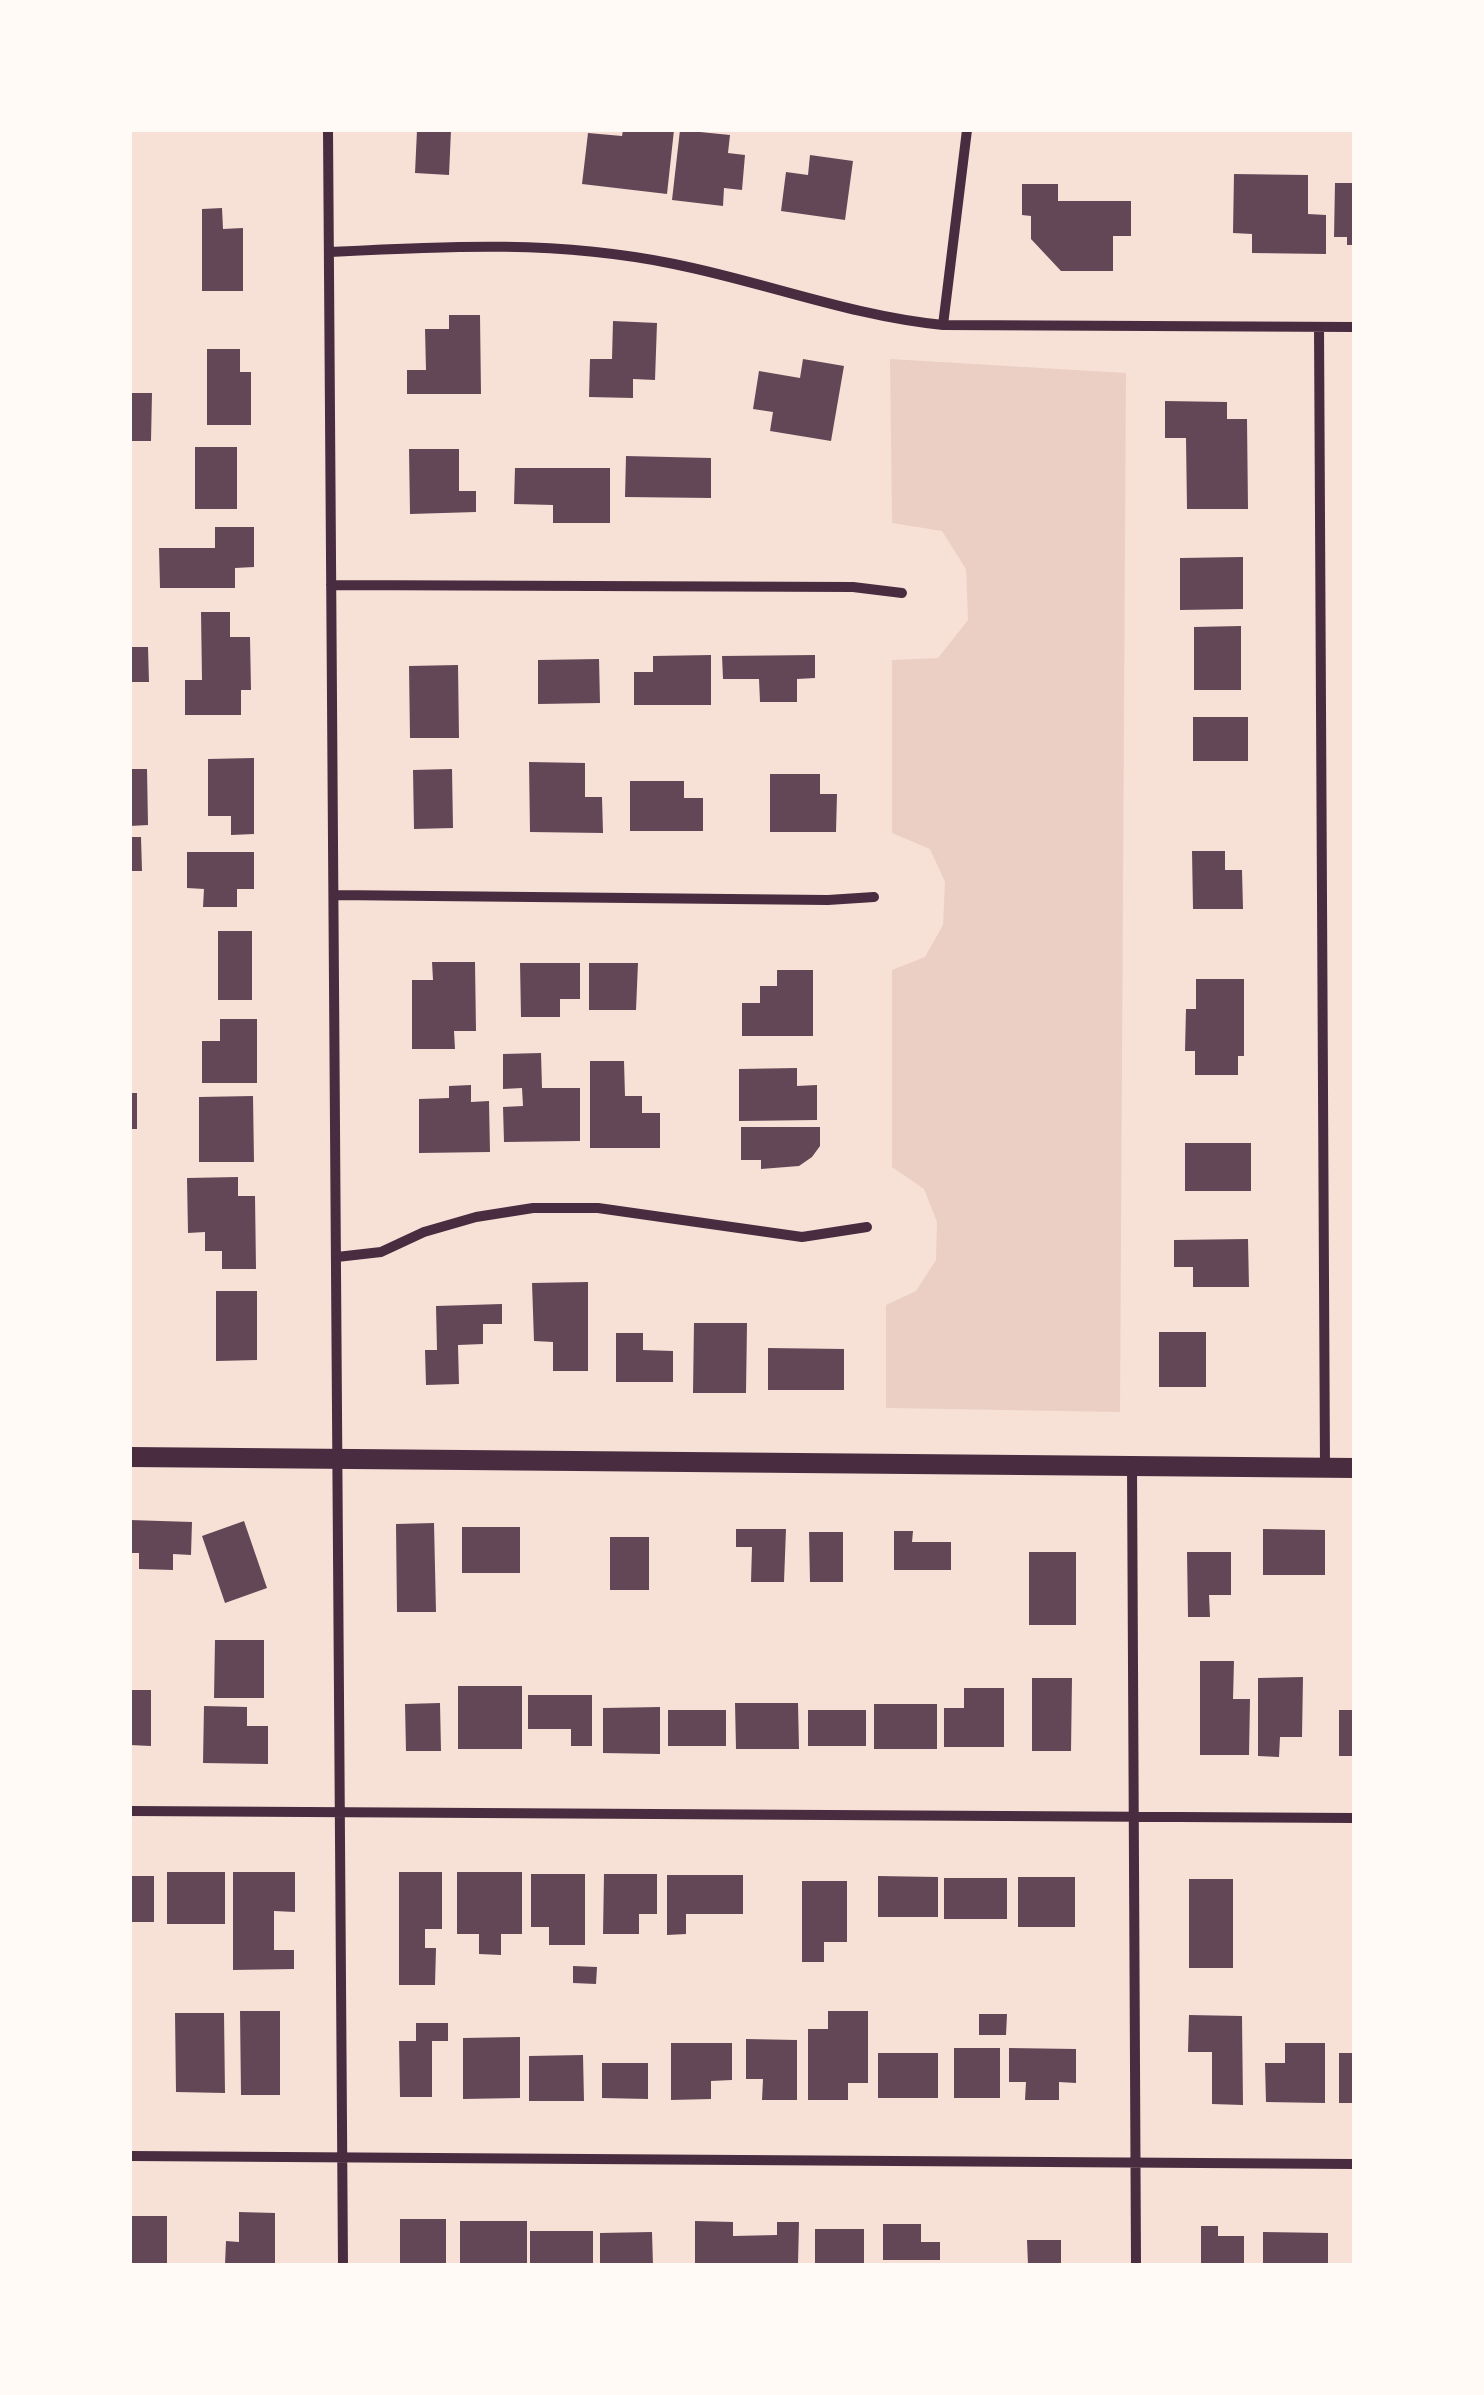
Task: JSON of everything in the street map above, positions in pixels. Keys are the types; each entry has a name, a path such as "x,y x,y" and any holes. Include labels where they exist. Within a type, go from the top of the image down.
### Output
{"main road":[{"path":"130,1457 1354,1468"}],"street":[{"path":"328,130 343,2265"},
{"path":"943,325 966,130"},
{"path":"330,252 483,244 587,250 675,264 896,320 943,325 1354,327"},
{"path":"1319,327 1324,1468"},
{"path":"332,585 854,588 902,593"},
{"path":"334,895 828,900 874,897"},
{"path":"337,1257 381,1252 424,1232 533,1208 598,1208 802,1237 867,1228"},
{"path":"1132,1466 1136,2265"},
{"path":"130,1811 1354,1818"},
{"path":"130,2156 1354,2164"}],"shaded area":[{"path":"890,359 1126,373 1120,1412 886,1408 886,1305 916,1291 936,1260 937,1222 924,1189 892,1167 892,970 925,957 943,925 945,882 930,849 892,833 892,660 938,658 968,620 966,569 942,531 892,523"}],"building":[{"path":"417,130 451,130 449,175 415,173"},
{"path":"623,130 674,130 667,194 582,184 588,133 622,136"},
{"path":"680,130 730,135 728,153 745,155 742,190 724,188 723,206 672,200"},
{"path":"810,155 853,161 845,220 781,211 786,172 808,175"},
{"path":"1234,174 1308,175 1308,214 1326,215 1326,254 1252,253 1252,234 1233,233"},
{"path":"1335,183 1354,183 1354,245 1347,245 1347,237 1334,237"},
{"path":"1022,184 1058,184 1058,201 1131,201 1131,236 1113,236 1113,271 1061,271 1031,239 1031,216 1022,215"},
{"path":"222,208 223,229 243,228 243,291 202,291 202,209"},
{"path":"449,315 480,315 481,394 407,394 407,370 426,370 425,329 449,329"},
{"path":"613,321 657,323 655,380 633,379 633,398 589,397 590,359 612,359"},
{"path":"207,349 240,349 240,372 251,372 251,425 207,425"},
{"path":"803,359 844,366 831,441 770,431 773,412 753,409 759,371 800,378"},
{"path":"130,393 152,393 151,441 130,441"},
{"path":"1165,401 1227,402 1227,419 1247,419 1248,509 1187,509 1186,438 1165,438"},
{"path":"195,447 237,447 237,509 195,509"},
{"path":"409,449 459,449 459,491 476,491 476,512 410,514"},
{"path":"626,456 711,458 711,498 625,497"},
{"path":"515,468 610,468 610,523 553,523 553,505 514,504"},
{"path":"215,527 254,527 254,567 235,568 235,588 160,588 159,548 215,548"},
{"path":"1243,557 1243,609 1180,610 1180,558"},
{"path":"201,612 230,612 230,637 250,637 251,690 241,690 241,715 185,715 185,680 202,680"},
{"path":"1241,626 1241,690 1194,690 1194,627"},
{"path":"130,647 148,647 149,682 130,682"},
{"path":"711,655 711,705 634,705 634,672 653,672 653,656"},
{"path":"815,655 815,678 797,679 797,702 760,702 759,679 723,679 722,656"},
{"path":"599,659 600,703 538,704 538,660"},
{"path":"458,665 459,738 410,738 409,666"},
{"path":"1193,717 1248,717 1248,761 1193,761"},
{"path":"254,758 254,834 231,835 231,816 208,816 208,759"},
{"path":"529,762 585,763 585,797 602,797 603,833 530,832"},
{"path":"130,769 147,769 148,825 130,826"},
{"path":"452,769 453,828 414,829 413,770"},
{"path":"770,774 820,774 820,794 837,794 836,832 770,832"},
{"path":"630,781 684,781 684,798 703,798 703,831 630,831"},
{"path":"130,837 141,837 142,871 130,871"},
{"path":"1192,851 1225,851 1225,870 1242,870 1243,909 1193,909"},
{"path":"187,852 254,852 254,889 237,889 237,907 203,907 204,889 187,888"},
{"path":"218,931 252,931 252,1000 218,1000"},
{"path":"432,962 475,962 476,1031 454,1031 455,1049 412,1049 412,980 433,980"},
{"path":"520,963 580,963 580,999 560,999 560,1017 521,1017"},
{"path":"589,963 638,963 636,1010 589,1010"},
{"path":"777,970 813,970 813,1036 742,1036 742,1003 760,1003 760,986 777,986"},
{"path":"1196,979 1244,979 1244,1056 1238,1056 1238,1075 1195,1075 1195,1051 1185,1051 1186,1009 1196,1009"},
{"path":"220,1019 257,1019 257,1083 202,1083 202,1041 220,1041"},
{"path":"541,1053 542,1088 580,1088 580,1141 504,1142 503,1107 523,1106 522,1088 503,1089 503,1054"},
{"path":"590,1061 624,1061 625,1096 642,1096 642,1113 660,1113 660,1148 590,1148"},
{"path":"797,1068 797,1086 817,1085 817,1120 739,1121 739,1069"},
{"path":"471,1085 471,1102 489,1101 490,1152 419,1153 419,1099 449,1098 449,1086"},
{"path":"130,1093 137,1093 137,1129 130,1129"},
{"path":"253,1096 254,1162 199,1162 199,1097"},
{"path":"741,1127 820,1127 820,1146 799,1166 761,1169 761,1160 741,1160"},
{"path":"1185,1143 1251,1143 1251,1191 1185,1191"},
{"path":"238,1177 238,1196 255,1196 256,1269 222,1269 222,1251 205,1251 205,1232 188,1233 187,1178"},
{"path":"1248,1239 1249,1287 1193,1287 1193,1267 1174,1267 1174,1240"},
{"path":"588,1282 588,1371 553,1371 553,1342 534,1341 532,1283"},
{"path":"216,1291 257,1291 257,1360 216,1361"},
{"path":"502,1304 502,1324 483,1324 483,1344 458,1345 459,1384 426,1385 425,1350 437,1350 436,1306"},
{"path":"694,1323 747,1323 746,1393 693,1393"},
{"path":"1159,1332 1206,1332 1206,1387 1159,1387"},
{"path":"616,1333 643,1333 643,1350 673,1351 673,1382 616,1382"},
{"path":"768,1348 844,1349 844,1390 768,1390"},
{"path":"130,1520 192,1522 191,1555 173,1554 173,1570 139,1569 139,1553 130,1553"},
{"path":"244,1521 267,1588 225,1603 202,1536"},
{"path":"434,1523 436,1612 397,1612 396,1524"},
{"path":"462,1527 520,1527 520,1573 462,1573"},
{"path":"736,1529 786,1529 784,1582 751,1582 752,1547 736,1547"},
{"path":"1263,1529 1325,1530 1325,1575 1263,1575"},
{"path":"894,1531 913,1531 912,1542 951,1542 951,1570 894,1570"},
{"path":"809,1532 843,1532 843,1582 810,1582"},
{"path":"610,1537 649,1537 649,1590 610,1590"},
{"path":"1029,1552 1076,1552 1076,1625 1029,1625"},
{"path":"1187,1552 1231,1552 1231,1595 1209,1595 1210,1617 1188,1617"},
{"path":"215,1640 264,1640 264,1698 214,1698"},
{"path":"1200,1661 1234,1661 1233,1699 1250,1699 1249,1755 1200,1755"},
{"path":"1303,1677 1302,1737 1280,1737 1279,1757 1258,1756 1258,1678"},
{"path":"1032,1678 1072,1678 1071,1751 1032,1751"},
{"path":"458,1686 522,1686 522,1749 458,1749"},
{"path":"964,1688 1004,1688 1004,1747 944,1747 944,1708 964,1708"},
{"path":"130,1690 151,1690 151,1746 130,1745"},
{"path":"528,1695 592,1695 592,1746 571,1746 571,1729 528,1729"},
{"path":"440,1703 441,1751 406,1751 405,1704"},
{"path":"735,1703 798,1703 799,1749 736,1749"},
{"path":"874,1704 937,1704 937,1749 874,1749"},
{"path":"204,1706 247,1707 247,1726 268,1726 268,1764 203,1763"},
{"path":"660,1707 660,1754 603,1753 603,1708"},
{"path":"668,1710 726,1710 726,1746 668,1746"},
{"path":"808,1710 866,1710 866,1746 808,1746"},
{"path":"1339,1710 1354,1710 1354,1756 1339,1756"},
{"path":"167,1872 225,1872 225,1924 167,1924"},
{"path":"233,1872 295,1872 295,1912 274,1911 274,1950 294,1950 294,1969 233,1970"},
{"path":"399,1872 442,1872 442,1929 425,1929 425,1948 436,1948 435,1985 399,1985"},
{"path":"457,1872 522,1872 522,1934 501,1934 501,1955 479,1954 479,1934 457,1934"},
{"path":"531,1874 585,1874 585,1945 549,1945 549,1927 531,1927"},
{"path":"604,1874 657,1874 657,1914 639,1914 639,1934 603,1934"},
{"path":"667,1875 743,1875 743,1914 686,1914 686,1934 667,1935"},
{"path":"130,1876 154,1876 154,1922 130,1922"},
{"path":"878,1876 938,1877 938,1917 878,1917"},
{"path":"1018,1877 1075,1877 1075,1927 1018,1927"},
{"path":"944,1878 1007,1878 1007,1919 944,1919"},
{"path":"1189,1879 1233,1879 1233,1968 1189,1968"},
{"path":"802,1881 847,1881 847,1942 824,1942 824,1962 802,1962"},
{"path":"573,1966 597,1967 596,1984 573,1983"},
{"path":"240,2011 280,2011 280,2095 241,2095"},
{"path":"828,2011 868,2011 868,2083 848,2083 848,2100 808,2100 808,2029 828,2029"},
{"path":"175,2013 224,2013 225,2093 176,2092"},
{"path":"979,2014 1007,2014 1006,2035 979,2035"},
{"path":"1189,2015 1242,2016 1243,2105 1212,2104 1212,2052 1188,2052"},
{"path":"416,2023 448,2023 448,2041 432,2041 432,2097 400,2097 399,2041 416,2041"},
{"path":"520,2037 520,2098 463,2099 463,2038"},
{"path":"746,2039 797,2040 797,2100 762,2100 763,2079 746,2079"},
{"path":"671,2043 732,2043 732,2080 711,2081 711,2099 671,2100"},
{"path":"1285,2043 1325,2043 1325,2103 1266,2102 1265,2063 1285,2063"},
{"path":"954,2048 1000,2048 1000,2098 954,2098"},
{"path":"1009,2048 1076,2049 1076,2083 1059,2082 1059,2100 1025,2100 1026,2082 1009,2082"},
{"path":"878,2053 938,2053 938,2098 878,2098"},
{"path":"1339,2053 1354,2053 1354,2103 1339,2103"},
{"path":"583,2055 584,2101 529,2101 529,2056"},
{"path":"602,2063 648,2063 648,2099 602,2098"},
{"path":"239,2212 275,2213 275,2265 225,2265 226,2241 239,2242"},
{"path":"130,2216 167,2216 167,2265 130,2265"},
{"path":"400,2219 446,2219 446,2265 400,2265"},
{"path":"460,2221 527,2221 527,2265 460,2265"},
{"path":"695,2221 733,2222 733,2236 777,2235 777,2222 799,2222 798,2264 695,2265"},
{"path":"883,2224 921,2224 921,2242 940,2242 940,2260 883,2260"},
{"path":"1201,2226 1218,2226 1218,2236 1244,2236 1244,2265 1201,2265"},
{"path":"815,2229 864,2229 864,2265 815,2265"},
{"path":"530,2231 593,2231 593,2265 530,2265"},
{"path":"652,2232 653,2265 600,2265 600,2233"},
{"path":"1263,2232 1328,2233 1328,2265 1263,2265"},
{"path":"1027,2240 1061,2240 1061,2265 1028,2265"}]}
